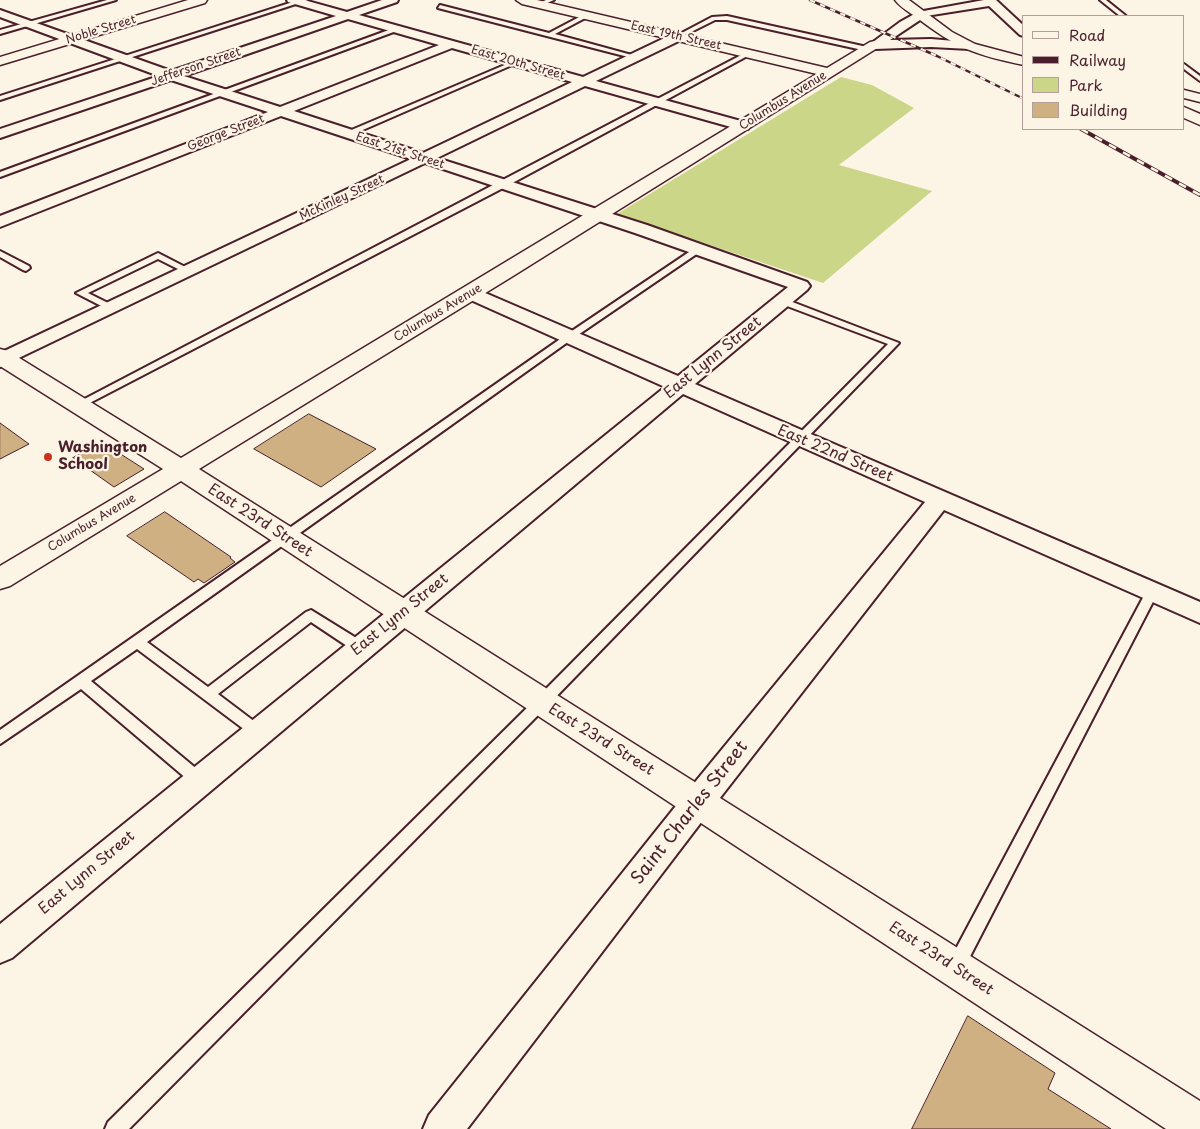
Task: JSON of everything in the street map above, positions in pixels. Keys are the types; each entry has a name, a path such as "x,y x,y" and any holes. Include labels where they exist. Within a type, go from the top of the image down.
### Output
{"street":[{"name":"Noble Street","path":"0,60 201,0"},
{"name":"Jefferson Street","path":"0,134 393,0"},
{"name":"East 19th Street","path":"522,0 545,2 587,15 829,73"},
{"path":"901,0 952,38 966,46 996,56 1022,61"},
{"path":"987,0 1022,31"},
{"name":"Columbus Avenue","path":"0,579 598,215 922,14 949,8 984,4 987,0"},
{"name":"East 20th Street","path":"299,1 743,126"},
{"name":"East 21st Street","path":"0,13 172,76 698,249 791,294"},
{"name":"McKinley Street","path":"1,358 189,271 679,36"},
{"path":"871,47 931,43 966,46"},
{"name":"George Street","path":"0,222 452,44"},
{"path":"1185,94 1200,97"},
{"path":"1185,112 1200,120"},
{"name":"East 22nd Street","path":"470,293 1200,613"},
{"name":"East Lynn Street","path":"0,946 199,780 791,294"},
{"name":"East 23rd Street","path":"1,358 181,469 1200,1126"},
{"name":"Saint Charles Street","path":"443,1129 698,802 940,500"}],"lane":[{"path":"0,32 114,0"},
{"path":"1103,0 1122,15"},
{"path":"0,98 299,1"},
{"path":"440,7 636,57"},
{"path":"549,34 587,15"},
{"path":"679,36 714,18 726,18 871,47"},
{"path":"0,175 397,29"},
{"path":"78,405 502,185 750,53"},
{"path":"346,134 516,62"},
{"path":"1185,67 1200,79"},
{"path":"0,738 569,337 698,249"},
{"path":"0,254 26,268"},
{"path":"111,308 81,293 158,256 189,271"},
{"path":"115,1129 542,702 894,343 791,294"},
{"path":"955,968 1152,592"},
{"path":"208,694 311,615 360,648"},
{"path":"138,642 258,732"},
{"path":"81,681 199,780"}],"green space":[{"path":"841,77 872,85 914,108 839,165 932,191 823,283 617,214"}],"building":[{"path":"309,414 376,449 321,487 254,449"},
{"path":"0,423 29,444 0,459"},
{"path":"102,442 144,469 114,487 73,458"},
{"path":"165,512 231,557 235,562 204,583 198,579 194,582 127,536"},
{"path":"968,1016 1055,1073 1048,1089 1111,1129 912,1129"}],"railway":[{"path":"810,0 937,56 1022,98"},
{"path":"1083,130 1200,195"}],"place":[{"name":"Washington School","path":"48,457"}]}
